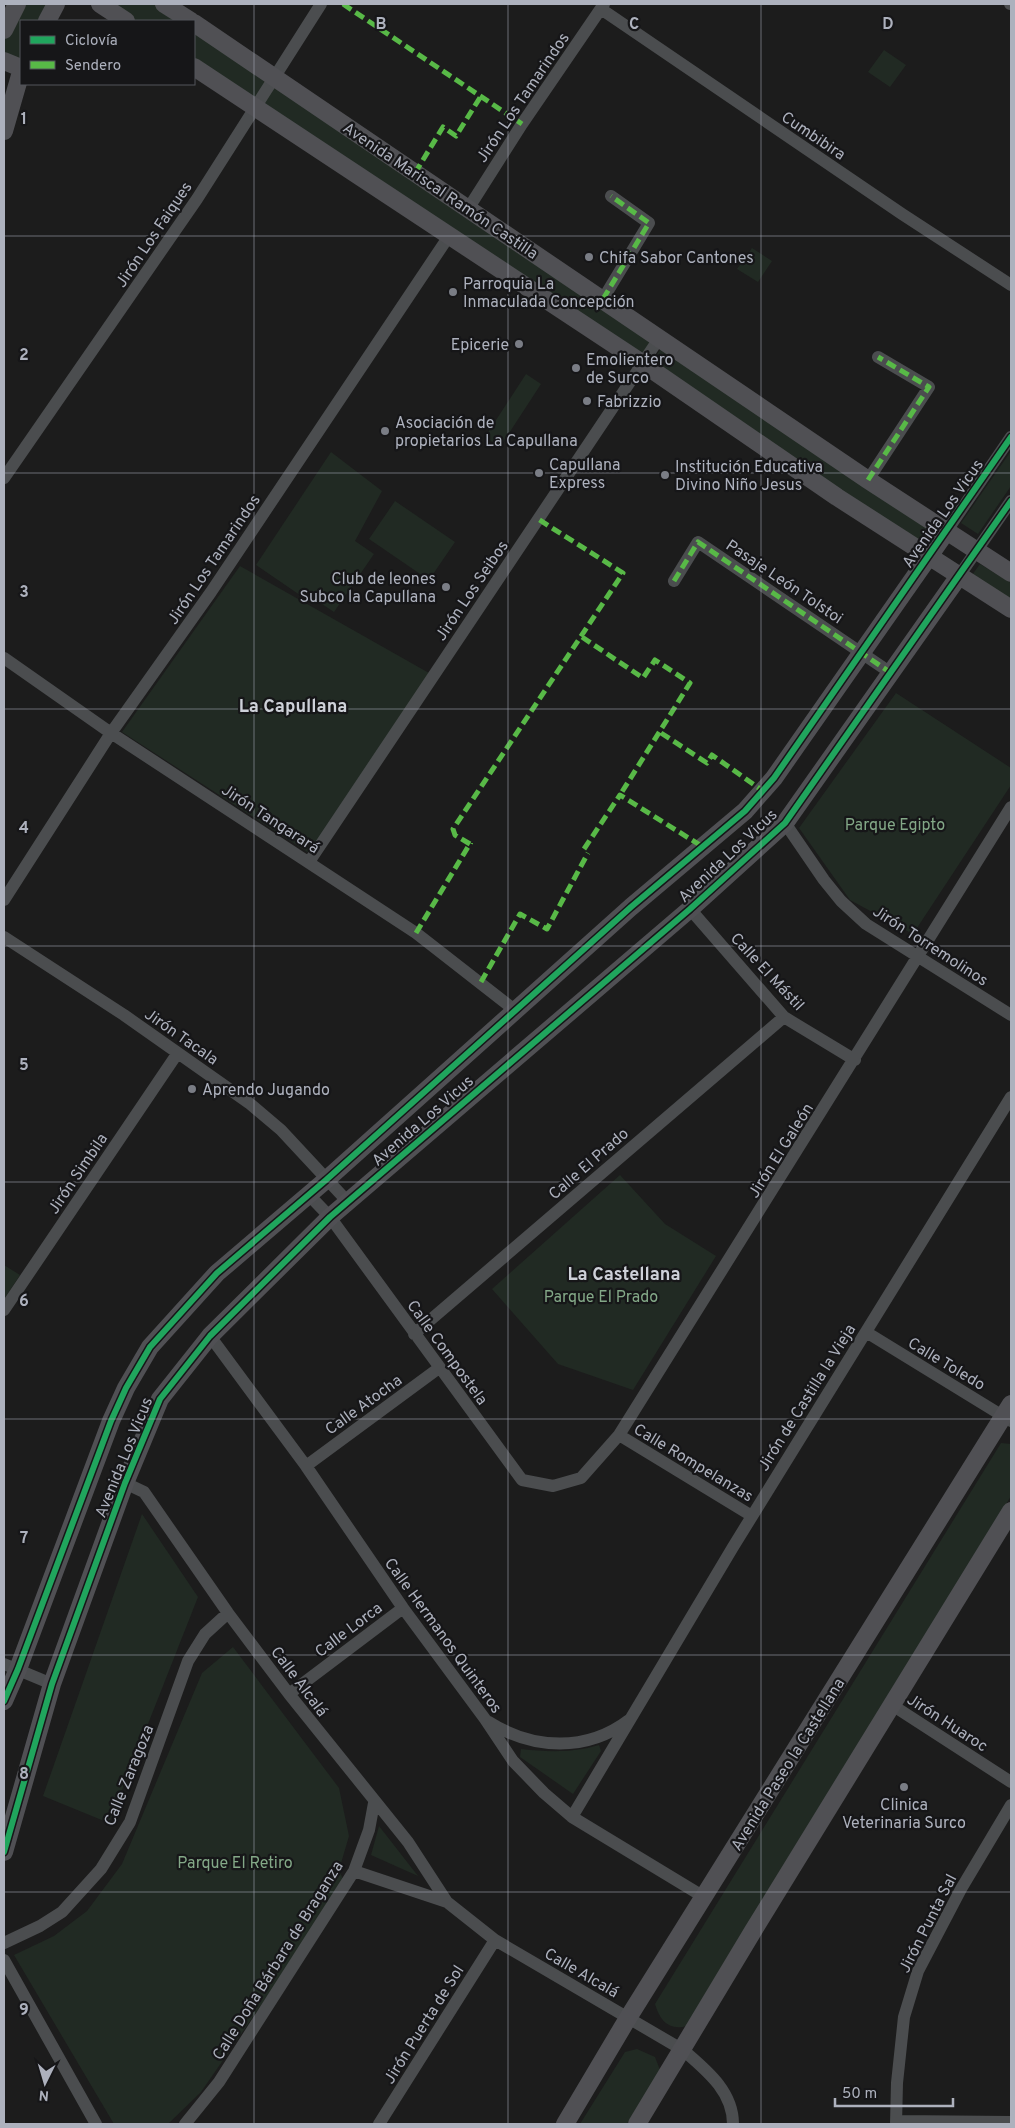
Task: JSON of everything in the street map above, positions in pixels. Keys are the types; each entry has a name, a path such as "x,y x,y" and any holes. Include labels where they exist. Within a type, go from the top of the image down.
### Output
{"main road":[{"path":"4,30 17,4"},
{"path":"48,20 56,4"},
{"path":"100,4 124,20"},
{"name":"Avenida Mariscal Ramón Castilla","path":"164,4 189,20"},
{"name":"Avenida Mariscal Ramón Castilla","path":"195,24 660,337 868,480 1011,573"},
{"path":"4,61 20,68"},
{"name":"Avenida Mariscal Ramón Castilla","path":"195,68 642,363 837,497 1011,609"},
{"path":"4,130 8,97 20,74"},
{"name":"Avenida Los Vicus","path":"4,1700 11,1666 111,1421 126,1388 150,1347 217,1273 309,1195 632,907 745,811 774,778 946,532"},
{"name":"Avenida Los Vicus","path":"4,1852 52,1684 126,1483 160,1399 210,1336 330,1217 690,909 785,823 959,576"},
{"name":"Avenida Paseo la Castellana","path":"565,2124 628,2018 1009,1414"},
{"path":"637,2124 1011,1511"}],"street":[{"name":"Jirón Los Faiques","path":"4,478 197,199 321,4"},
{"name":"Jirón Los Tamarindos","path":"468,209 522,124 602,6"},
{"name":"Cumbibira","path":"602,6 902,214 1011,285"},
{"path":"603,299 649,223 610,196"},
{"name":"Jirón Los Tamarindos","path":"4,900 111,733 210,592 449,236"},
{"name":"Jirón Los Seibos","path":"309,862 660,337"},
{"path":"868,480 929,387 878,357"},
{"name":"Avenida Los Vicus","path":"946,532 1011,437"},
{"name":"Avenida Los Vicus","path":"959,576 1011,501"},
{"name":"Pasaje León Tolstoi","path":"674,581 698,542 891,673"},
{"name":"Jirón Tangarará","path":"4,658 111,733 416,932 516,1012"},
{"name":"Jirón El Galeón","path":"553,1486 581,1478 619,1435 643,1394 855,1060 1011,807"},
{"name":"Jirón Torremolinos","path":"785,823 824,880 866,924 1011,1015"},
{"name":"Calle El Mástil","path":"690,909 784,1017 855,1060"},
{"name":"Jirón Tacala","path":"4,937 124,1015 249,1103 281,1130 348,1202"},
{"name":"Calle El Prado","path":"414,1334 784,1017"},
{"name":"Jirón Simbila","path":"4,1310 177,1054"},
{"name":"Jirón de Castilla la Vieja","path":"572,1817 752,1516 1011,1097"},
{"path":"309,1195 330,1217"},
{"name":"Calle Compostela","path":"330,1217 522,1480 553,1486"},
{"name":"Calle Toledo","path":"866,1332 1009,1414"},
{"name":"Calle Hermanos Quinteros","path":"210,1336 306,1466 403,1608 485,1719 513,1761 544,1793 572,1817 704,1897"},
{"name":"Calle Atocha","path":"306,1466 439,1368"},
{"name":"Calle Rompelanzas","path":"619,1435 752,1516"},
{"name":"Calle Alcalá","path":"126,1483 144,1492 228,1613 374,1803 408,1842 447,1902 494,1940 683,2050 710,2073 728,2097 733,2124"},
{"name":"Calle Lorca","path":"289,1694 403,1608"},
{"name":"Calle Zaragoza","path":"4,1943 40,1926 62,1912 101,1869 130,1822 188,1661 205,1634 228,1613"},
{"path":"11,1666 52,1684"},
{"name":"Jirón Huaroc","path":"892,1705 1011,1782"},
{"name":"Jirón de Castilla la Vieja","path":"485,1719 505,1732 525,1740 566,1744 596,1738 614,1730 633,1717"},
{"name":"Calle Doña Bárbara de Braganza","path":"186,2124 219,2082 354,1871 369,1830 374,1803"},
{"name":"Jirón Punta Sal","path":"896,2123 897,2084 904,2017 918,1971 962,1889 1011,1806"},
{"name":"Calle Alcalá","path":"354,1871 447,1902"},
{"name":"Jirón Puerta de Sol","path":"378,2124 494,1940"},
{"path":"4,1960 96,2124"},
{"path":"896,2123 1011,2122"}],"green space":[{"path":"19,4 60,4 52,20 20,20 20,68 4,61 4,33"},
{"path":"107,4 158,4 182,20 131,20"},
{"path":"195,29 269,77 254,101 195,62"},
{"path":"884,50 906,65 890,87 868,72"},
{"path":"274,83 653,339 641,357 261,106"},
{"path":"752,248 772,261 758,282 737,269"},
{"path":"663,346 938,533 927,549 650,364"},
{"path":"526,374 541,384 500,447 485,437"},
{"path":"1011,451 1011,486 978,534 961,523"},
{"path":"331,452 382,491 355,541 374,554 334,612 316,600 313,604 256,565"},
{"path":"395,501 455,542 429,580 369,539"},
{"path":"980,564 1011,583 1011,599 972,575"},
{"path":"240,566 429,673 309,853 122,732"},
{"name":"Parque Egipto","path":"896,693 1011,768 1011,785 913,934 850,900 799,828"},
{"name":"Parque El Prado","path":"620,1175 665,1224 716,1256 633,1390 558,1364 492,1289"},
{"path":"4,1265 20,1275 4,1299"},
{"path":"1001,1443 1011,1444 1011,1496 687,2026 670,2026 663,2020 655,2004"},
{"path":"142,1514 198,1597 109,1823 43,1796"},
{"name":"Parque El Retiro","path":"233,1647 339,1788 349,1836 339,1870 345,1884 201,2092 168,2124 114,2124 14,1955 54,1936 87,1911 122,1864 202,1673"},
{"path":"599,1745 601,1751 573,1794 520,1757 521,1749 560,1751"},
{"path":"379,1826 418,1876 371,1855"},
{"path":"637,2049 655,2057 660,2070 627,2124 580,2124 625,2052"}],"marked path":[{"path":"343,4 522,124"},
{"path":"415,173 443,127 456,136 481,96"},
{"path":"603,299 649,223 611,196"},
{"path":"868,480 929,387 878,357"},
{"path":"470,844 455,835 453,829 623,573 538,519"},
{"path":"674,581 698,542 891,673"},
{"path":"582,637 643,678 655,660 690,683 620,795"},
{"path":"661,733 707,763 712,755 763,791"},
{"path":"584,849 620,795 703,847"},
{"path":"416,933 471,842"},
{"path":"481,982 520,914 547,929 588,853"}],"cycle path":[{"path":"4,1701 18,1669 111,1421 126,1388 150,1347 217,1273 326,1180 631,907 745,811 774,778 1011,437"},
{"path":"4,1852 52,1684 125,1483 160,1399 210,1336 330,1217 690,909 785,823 1011,501"}],"place":[{"name":"Chifa Sabor Cantones","path":"589,257"},
{"name":"Parroquia La Inmaculada Concepción","path":"453,292"},
{"name":"Epicerie","path":"519,344"},
{"name":"Emolientero de Surco","path":"576,368"},
{"name":"Fabrizzio","path":"587,401"},
{"name":"Asociación de propietarios La Capullana","path":"385,431"},
{"name":"Capullana Express","path":"539,473"},
{"name":"Institución Educativa Divino Niño Jesus","path":"665,475"},
{"name":"Club de leones Subco la Capullana","path":"446,587"},
{"name":"Aprendo Jugando","path":"192,1089"},
{"name":"Clinica Veterinaria Surco","path":"904,1787"}],"district":[{"name":"La Capullana","path":"293,706"},
{"name":"La Castellana","path":"624,1274"}]}
